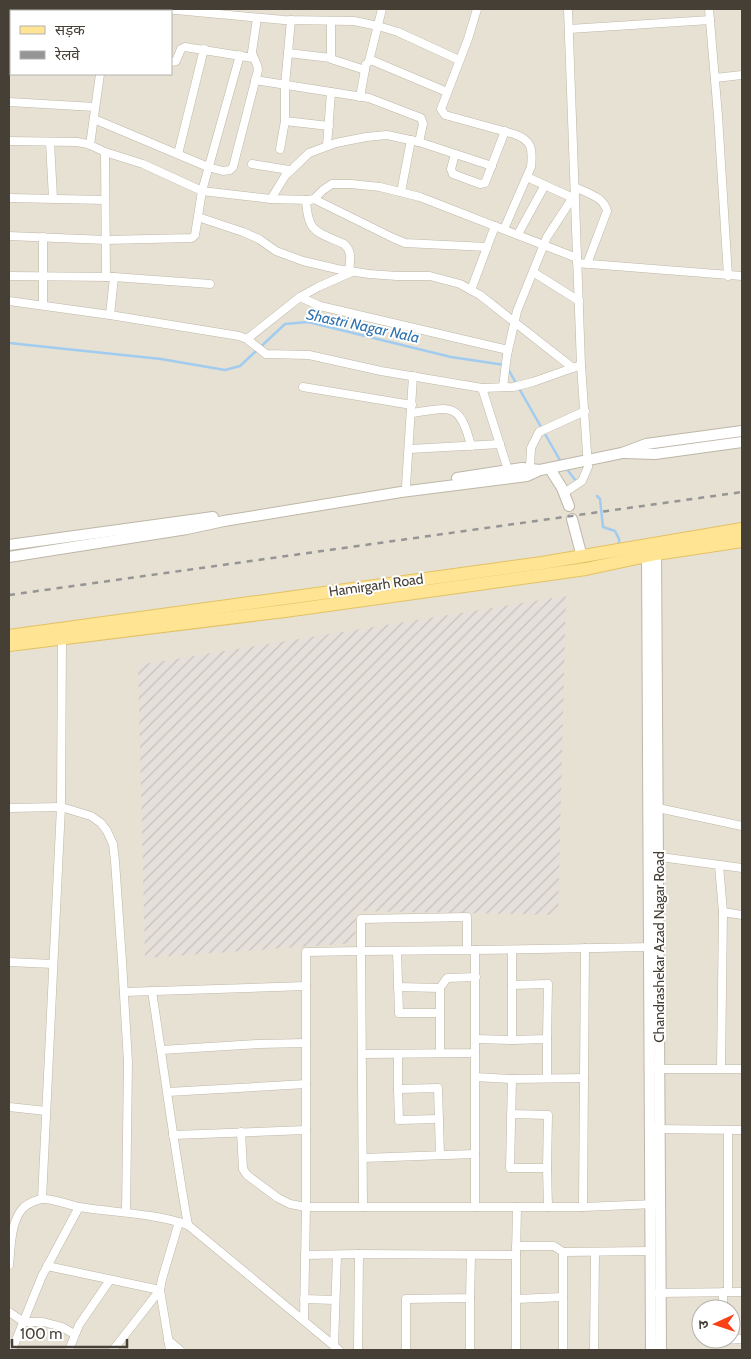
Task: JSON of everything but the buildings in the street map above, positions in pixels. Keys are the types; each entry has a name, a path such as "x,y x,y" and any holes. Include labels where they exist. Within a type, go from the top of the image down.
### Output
{"main road":[{"name":"Hamirgarh Road","path":"9,636 62,634 285,611 594,568 651,550 742,529"},
{"name":"Hamirgarh Road","path":"9,645 62,634 582,557 742,541"}],"street":[{"path":"165,9 231,12 257,18 354,21 398,32 459,60"},
{"path":"360,97 366,64 369,61 382,9"},
{"path":"477,9 468,39 441,107 443,113 523,137 531,148 531,162 527,177 504,228"},
{"path":"564,493 582,481 588,468 583,460 585,411 581,365 568,9"},
{"path":"709,9 728,276"},
{"path":"94,119 208,167 223,171 232,169 256,80 258,66 252,52 257,18"},
{"path":"280,149 285,121 285,85 291,20"},
{"path":"569,29 710,20"},
{"path":"331,21 331,58"},
{"path":"172,62 176,61 182,48 204,49 253,58"},
{"path":"178,154 204,49"},
{"path":"288,53 331,58 332,60 365,70"},
{"path":"9,236 106,240 192,238 195,235 208,167 240,55"},
{"path":"369,61 373,60 446,92"},
{"path":"90,145 100,75"},
{"path":"715,78 742,75"},
{"path":"256,80 369,98 421,118 423,124 415,141 401,192"},
{"path":"327,146 332,92"},
{"path":"9,102 95,107"},
{"path":"285,121 329,126"},
{"path":"455,154 451,169 453,174 480,184 487,182 505,132"},
{"path":"271,199 290,170 309,153 327,146 366,137 387,135 415,141 492,166"},
{"path":"9,141 77,142 90,145 105,152 143,164 202,191 271,199 310,199 405,243 487,247"},
{"path":"50,142 53,198"},
{"path":"105,152 106,240 110,277 110,315"},
{"path":"252,164 290,170"},
{"path":"527,177 545,185 598,198 605,205 607,211 588,264"},
{"path":"351,271 348,247 311,227 307,218 310,199 327,187 337,184 380,187 420,197 494,226 504,228 588,264 742,276"},
{"path":"518,234 545,185"},
{"path":"503,387 507,353 517,311 544,244 574,193"},
{"path":"9,198 105,200"},
{"path":"198,217 260,239 276,251 292,258 351,271 397,276 430,276 446,279 480,296 572,368"},
{"path":"471,290 494,226"},
{"path":"42,305 44,237"},
{"path":"250,341 300,297 351,271"},
{"path":"533,272 579,301"},
{"path":"9,276 110,277 210,284"},
{"path":"300,297 320,306 507,353"},
{"path":"9,301 239,336 250,341 266,354 309,355 482,388 513,387 581,365"},
{"path":"406,486 410,449 413,376"},
{"path":"303,387 412,409 449,409 460,417 465,425 471,446"},
{"path":"482,388 508,470"},
{"path":"569,506 564,493 531,448 539,432 585,411"},
{"path":"9,546 248,512 508,470 544,468 622,453 646,444 742,431"},
{"path":"622,453 655,454 742,442"},
{"path":"410,449 500,444"},
{"path":"9,557 401,492 527,476 544,468"},
{"path":"572,519 582,557"},
{"name":"Chandrashekar Azad Nagar Road","path":"651,550 658,808 654,856"},
{"name":"Chandrashekar Azad Nagar Road","path":"651,550 655,1129 655,1293 651,1350"},
{"path":"42,1199 61,807 62,634"},
{"path":"9,808 61,807 92,816 107,832 113,844 116,861 128,1062 126,1212"},
{"path":"658,808 742,826"},
{"path":"654,856 742,868"},
{"path":"719,865 722,912 721,1068"},
{"path":"722,912 742,915"},
{"path":"363,1207 361,919 467,917 467,950"},
{"path":"304,1320 306,952 654,947"},
{"path":"583,1207 585,948"},
{"path":"476,950 476,1207"},
{"path":"512,950 512,1040"},
{"path":"397,951 399,1013 440,1013"},
{"path":"9,962 53,964"},
{"path":"440,1053 440,988 447,978 476,977"},
{"path":"512,984 548,984 547,1078"},
{"path":"124,992 306,986"},
{"path":"398,987 440,988"},
{"path":"152,991 188,1225"},
{"path":"476,1039 547,1039"},
{"path":"161,1050 249,1044 306,1043"},
{"path":"362,1054 475,1053"},
{"path":"398,1054 399,1120 439,1119"},
{"path":"654,1069 742,1069"},
{"path":"475,1077 512,1079 584,1078"},
{"path":"512,1079 510,1168 547,1168"},
{"path":"168,1092 306,1084"},
{"path":"398,1089 438,1088 440,1155"},
{"path":"9,1107 46,1111"},
{"path":"511,1114 548,1115 548,1207"},
{"path":"655,1129 742,1130"},
{"path":"173,1135 306,1130"},
{"path":"725,1299 728,1130"},
{"path":"241,1132 243,1169 247,1175 278,1198 290,1204 306,1207 583,1207 655,1204"},
{"path":"363,1158 475,1154"},
{"path":"9,1266 13,1231 18,1217 30,1203 42,1199 79,1207 162,1217 188,1225 336,1348"},
{"name":"Chandrashekar Azad Nagar Road","path":"655,1204 650,1252 661,1350"},
{"path":"12,1350 47,1266 79,1207"},
{"path":"516,1350 517,1207"},
{"path":"170,1350 160,1290 179,1222"},
{"path":"305,1255 470,1255 554,1246 563,1252 650,1252"},
{"path":"563,1252 563,1350"},
{"path":"594,1350 595,1252"},
{"path":"358,1350 359,1254"},
{"path":"336,1348 335,1300 337,1255"},
{"path":"470,1255 470,1350"},
{"path":"47,1266 160,1290"},
{"path":"69,1350 74,1334 110,1280"},
{"path":"113,1350 160,1290"},
{"path":"655,1293 742,1292"},
{"path":"516,1299 563,1297"},
{"path":"406,1350 406,1299 470,1298"},
{"path":"304,1299 335,1300"},
{"path":"9,1312 24,1322 43,1322 62,1327 74,1334"},
{"path":"168,1339 180,1350"}],"shaded area":[{"path":"9,9 742,9 742,1350 9,1350"},
{"path":"566,596 558,915 356,911 355,943 145,958 138,665"}],"waterway":[{"name":"Shastri Nagar Nala","path":"9,343 161,359 225,370 240,366 285,324 308,322 451,357 505,365"},
{"name":"Shastri Nagar Nala","path":"508,369 561,462"},
{"name":"Shastri Nagar Nala","path":"566,468 576,481"},
{"name":"Shastri Nagar Nala","path":"597,496 600,499 603,527 615,531 619,539 619,546"}],"railway":[{"path":"9,595 742,492"}]}
